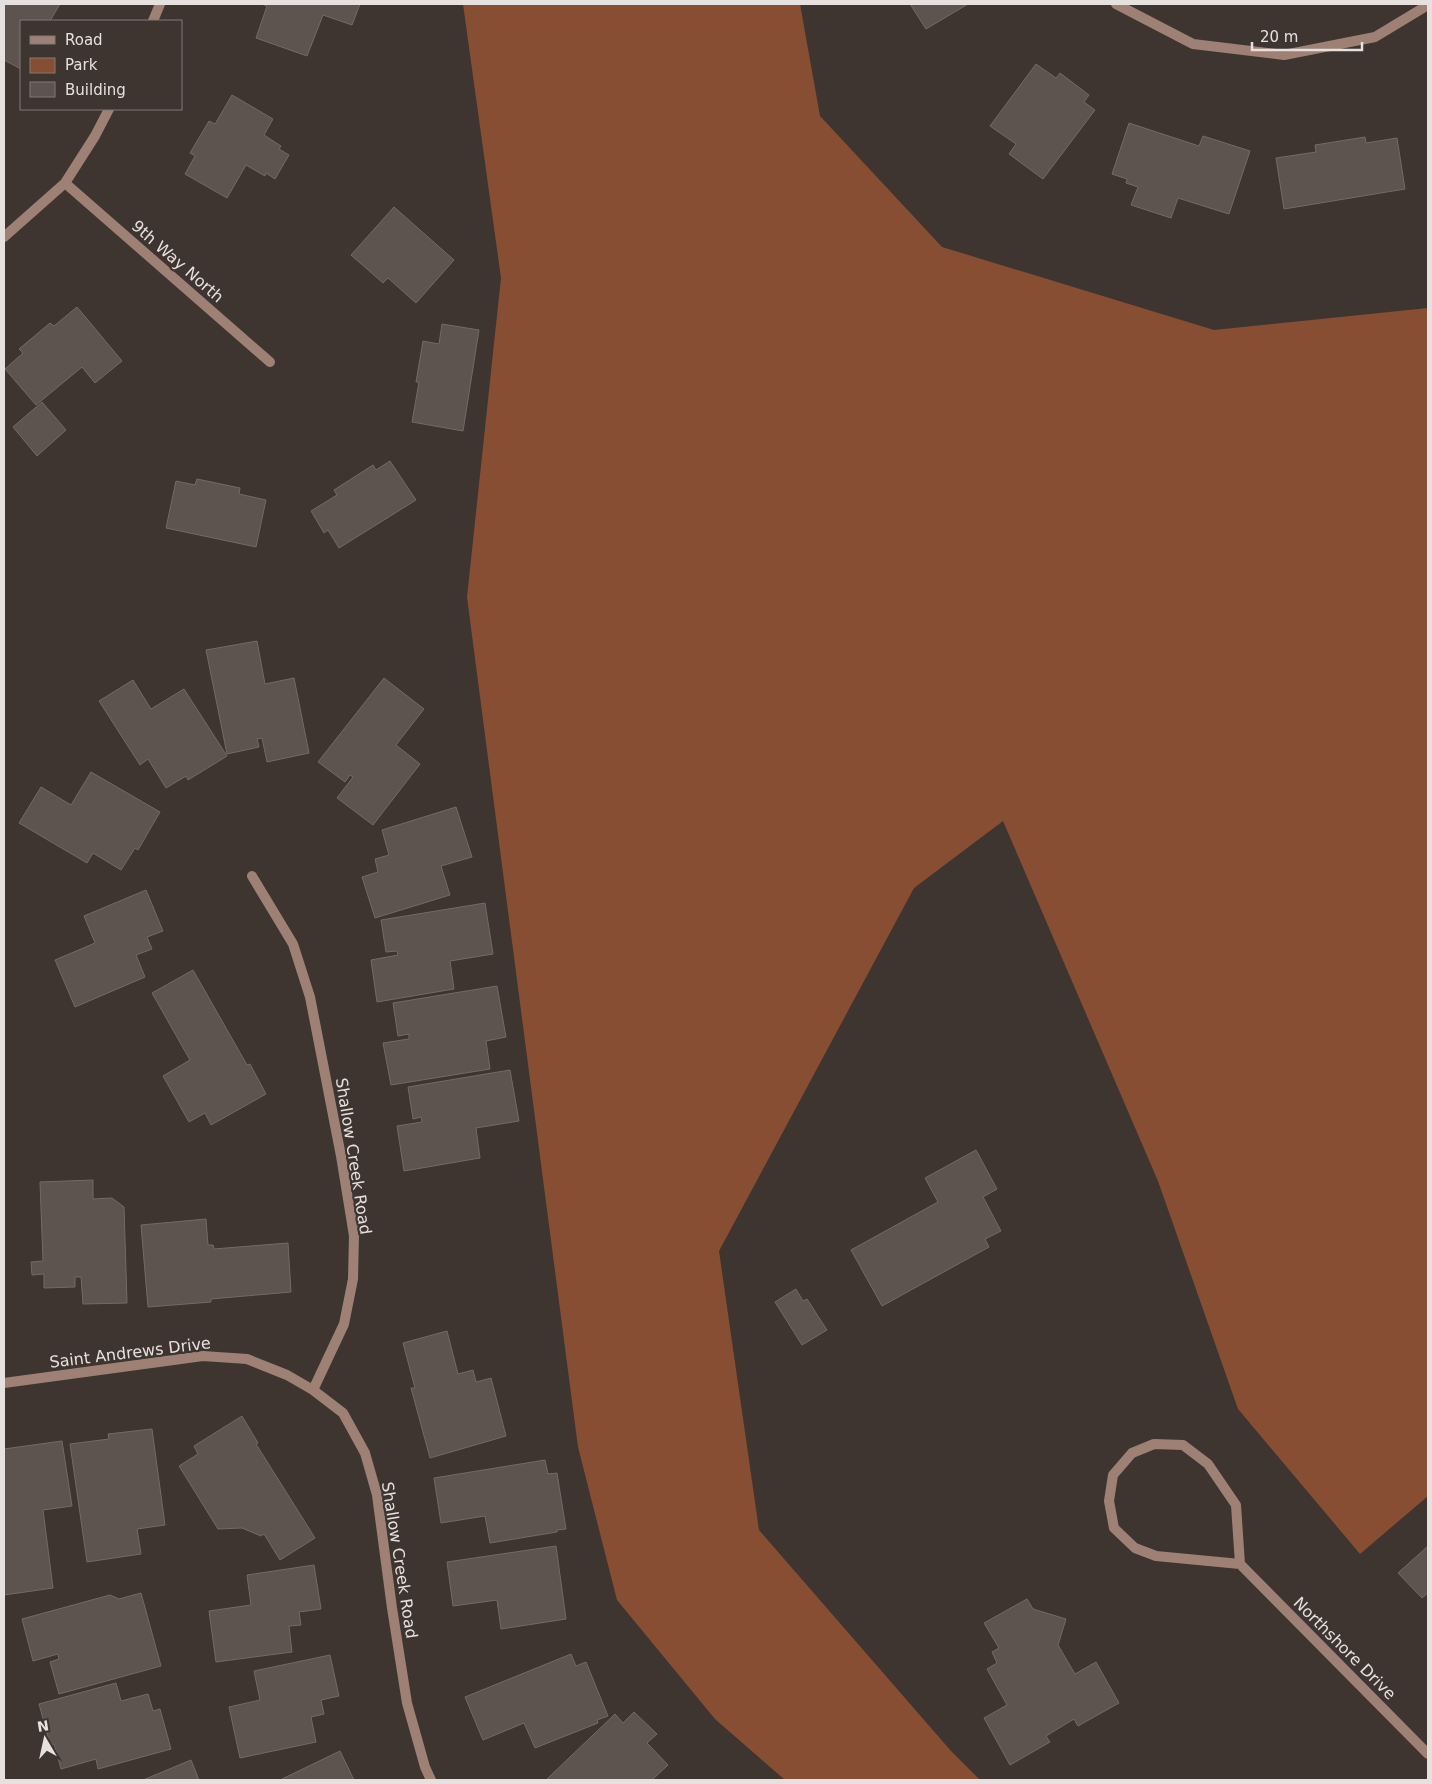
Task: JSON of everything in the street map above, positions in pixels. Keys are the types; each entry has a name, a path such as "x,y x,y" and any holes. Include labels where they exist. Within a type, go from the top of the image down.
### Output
{"street":[{"path":"153,20 160,4"},
{"path":"1116,4 1193,44 1284,55 1375,37 1428,5"},
{"path":"4,237 66,183 108,110"},
{"name":"9th Way North","path":"66,183 270,362"},
{"name":"Shallow Creek Road","path":"252,876 293,944 310,998 341,1156 354,1236 353,1279 344,1324 313,1390 343,1413 365,1454 377,1495 407,1703 425,1767 431,1780"},
{"name":"Saint Andrews Drive","path":"4,1383 203,1356 247,1359 287,1375 313,1390"},
{"path":"1154,1444 1183,1445 1208,1464 1236,1505 1240,1564 1156,1556 1135,1548 1114,1528 1109,1501 1113,1475 1132,1453 1154,1444"},
{"name":"Northshore Drive","path":"1240,1564 1428,1754"}],"green space":[{"path":"463,4 800,4 820,116 942,247 1214,330 1428,308 1428,1496 1360,1554 1238,1409 1158,1181 1003,821 914,888 719,1251 759,1530 951,1751 980,1780 785,1780 715,1719 617,1600 578,1447 467,597 501,278"}],"building":[{"path":"4,4 60,4 51,20 20,20 20,68 4,60"},
{"path":"262,4 360,4 352,25 323,15 307,56 256,38 267,6"},
{"path":"910,4 968,4 926,29"},
{"path":"1036,64 1056,78 1060,73 1089,95 1084,102 1095,110 1043,179 1009,154 1016,144 990,126"},
{"path":"232,95 273,119 264,135 281,146 279,149 289,155 275,179 266,173 265,176 246,165 227,198 185,174 195,156 190,153 209,121 215,124"},
{"path":"1129,123 1199,146 1203,136 1250,151 1229,214 1178,198 1171,218 1131,205 1138,187 1126,183 1127,179 1112,174"},
{"path":"1365,137 1366,143 1397,138 1405,189 1284,209 1276,158 1316,152 1315,145"},
{"path":"394,207 454,260 416,303 388,278 383,283 351,255"},
{"path":"77,307 122,361 95,383 82,367 36,405 5,369 23,353 19,349 50,323 54,326"},
{"path":"442,324 479,330 463,431 412,422 419,382 416,382 423,341 439,344"},
{"path":"42,402 66,430 37,456 13,427"},
{"path":"390,461 416,500 339,548 328,530 324,533 311,511 337,495 334,490 373,465 376,470"},
{"path":"197,479 240,488 239,494 266,500 256,547 166,528 176,481 195,485"},
{"path":"257,641 265,684 294,678 309,753 267,762 262,738 257,739 259,747 227,754 206,650"},
{"path":"384,678 424,709 396,745 420,764 373,825 337,798 353,777 350,775 345,782 318,762"},
{"path":"133,680 151,709 184,689 227,756 188,780 186,776 166,788 148,759 140,765 99,701"},
{"path":"91,772 160,812 138,850 135,848 121,870 93,853 87,863 19,823 41,787 71,805"},
{"path":"456,807 472,857 441,866 450,895 375,918 362,877 378,872 375,859 389,855 382,830"},
{"path":"146,890 163,931 147,937 152,949 136,955 145,977 75,1007 55,960 95,943 84,916"},
{"path":"485,903 493,954 450,961 454,989 377,1002 371,960 398,955 397,951 386,952 381,920"},
{"path":"193,970 247,1065 250,1064 266,1094 211,1125 205,1113 189,1122 163,1076 190,1060 152,993"},
{"path":"497,986 506,1037 486,1041 490,1069 391,1085 383,1043 409,1039 409,1034 398,1036 393,1003"},
{"path":"510,1070 519,1121 476,1128 480,1158 404,1171 397,1126 422,1122 421,1117 413,1119 408,1087"},
{"path":"976,1150 997,1189 983,1197 1001,1231 985,1239 989,1247 882,1306 851,1250 938,1202 925,1178"},
{"path":"93,1180 93,1199 112,1198 124,1207 127,1303 83,1304 81,1277 75,1277 75,1287 44,1288 44,1274 32,1275 31,1262 43,1261 40,1182"},
{"path":"206,1219 208,1245 213,1245 214,1249 288,1243 291,1292 211,1299 211,1302 148,1307 141,1225"},
{"path":"796,1289 803,1301 807,1299 827,1330 802,1345 775,1302"},
{"path":"447,1331 458,1374 473,1370 476,1382 491,1378 506,1436 430,1458 411,1388 415,1388 403,1343"},
{"path":"242,1416 258,1443 256,1444 315,1538 280,1560 264,1534 261,1536 242,1528 218,1529 179,1466 198,1454 194,1446"},
{"path":"152,1429 165,1525 137,1529 141,1554 87,1562 70,1444 109,1439 108,1434"},
{"path":"62,1441 72,1506 43,1510 53,1588 4,1595 4,1449"},
{"path":"545,1460 548,1474 557,1473 566,1529 490,1543 485,1516 441,1523 434,1478"},
{"path":"556,1546 566,1619 501,1629 497,1600 453,1606 447,1562"},
{"path":"1428,1546 1428,1593 1422,1598 1398,1573"},
{"path":"314,1565 321,1609 299,1612 301,1625 289,1626 292,1652 216,1662 209,1611 251,1605 247,1575"},
{"path":"141,1593 161,1666 59,1694 50,1662 59,1659 58,1654 33,1661 22,1619 110,1595 119,1599"},
{"path":"1027,1599 1033,1609 1066,1619 1058,1645 1075,1674 1096,1662 1119,1703 1078,1726 1074,1719 1046,1736 1050,1742 1010,1765 984,1718 1007,1705 987,1669 997,1663 992,1652 999,1648 984,1623"},
{"path":"571,1654 576,1666 586,1662 608,1716 597,1720 598,1723 535,1748 524,1723 483,1740 465,1697"},
{"path":"330,1655 339,1696 321,1700 324,1714 311,1717 316,1742 240,1758 229,1707 260,1700 254,1671"},
{"path":"116,1683 121,1701 148,1694 153,1711 160,1709 171,1749 98,1769 96,1759 61,1769 54,1744 50,1745 39,1704"},
{"path":"634,1712 657,1734 647,1743 668,1765 652,1780 546,1780 615,1714 623,1723"},
{"path":"340,1751 354,1780 280,1780"},
{"path":"191,1760 199,1780 143,1780"}]}
